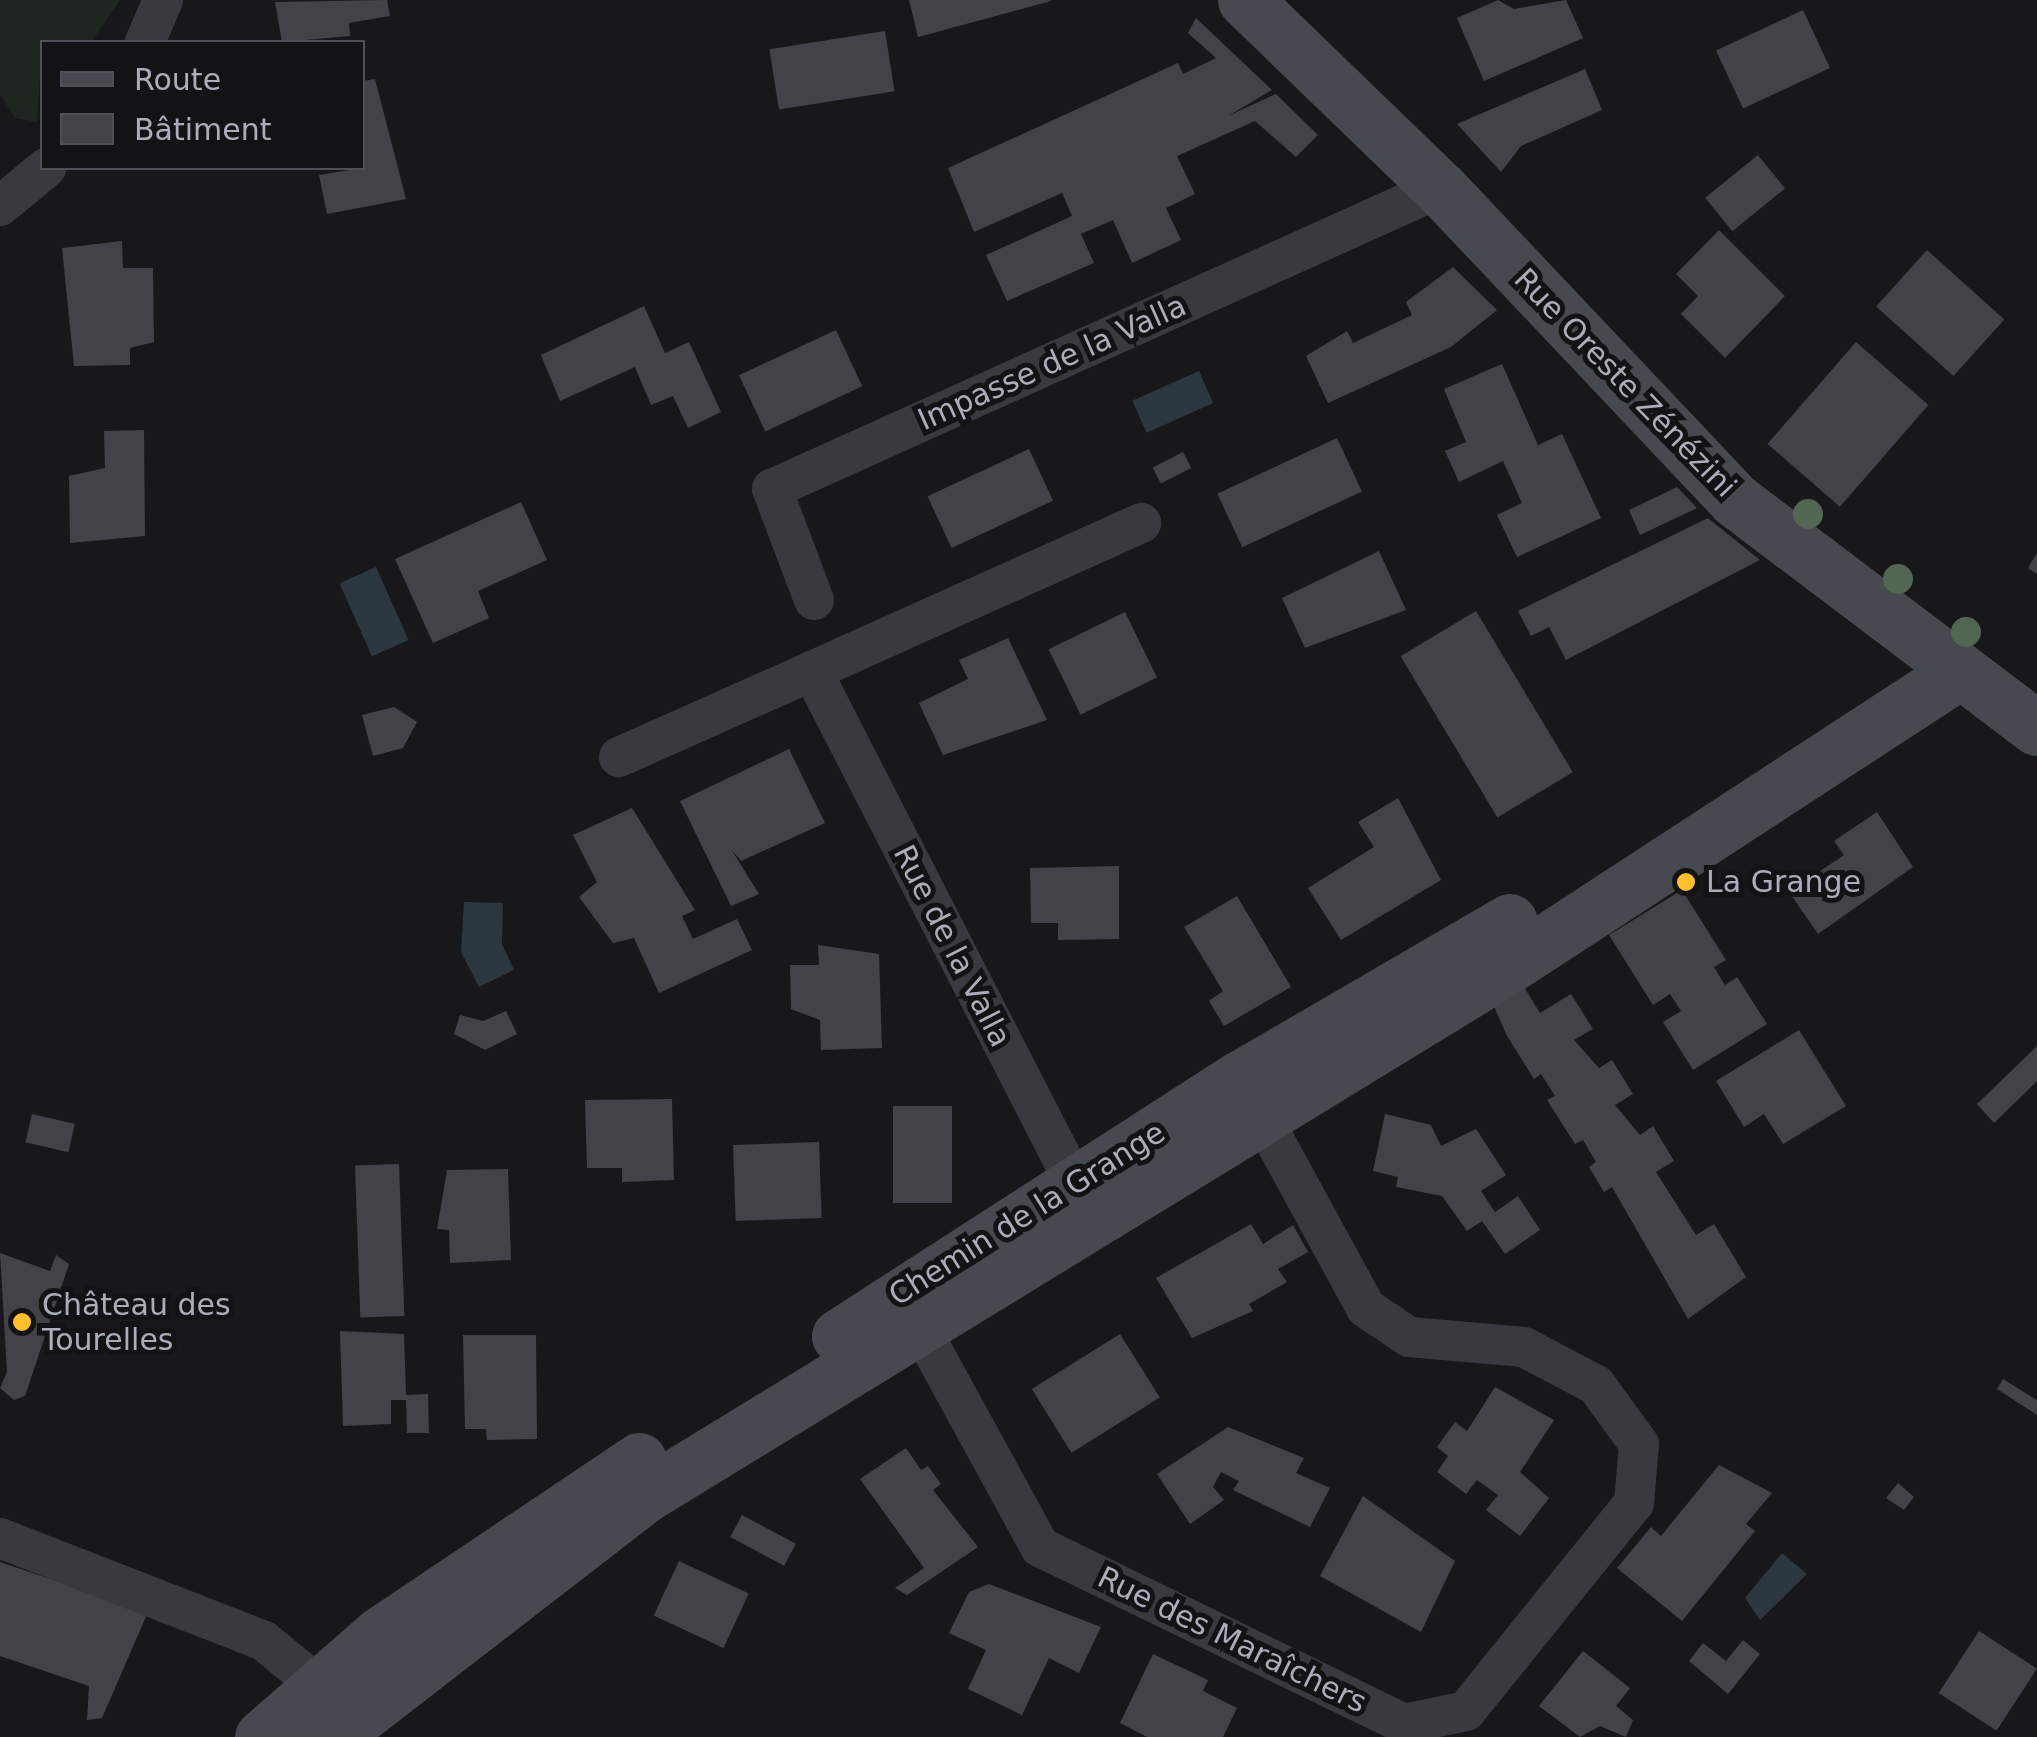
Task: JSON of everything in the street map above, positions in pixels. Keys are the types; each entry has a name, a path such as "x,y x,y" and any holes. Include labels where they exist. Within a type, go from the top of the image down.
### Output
{"street":[{"path":"146,40 164,0"},
{"name":"Rue Oreste Zénézini","path":"1245,0 1440,188 1734,500 1956,674 2037,728"},
{"path":"0,206 44,170"},
{"name":"Impasse de la Valla","path":"814,600 772,490 1440,188"},
{"path":"619,757 1140,523"},
{"name":"Rue de la Valla","path":"812,671 1084,1202"},
{"name":"Chemin de la Grange","path":"262,1737 336,1713 909,1309 1252,1097 1956,674"},
{"name":"Rue des Maraîchers","path":"909,1309 1040,1547 1404,1724 1466,1710 1634,1503 1639,1444 1596,1385 1524,1347 1409,1336 1366,1308 1252,1097"},
{"path":"0,1538 178,1601 264,1641 336,1713"}],"shaded area":[{"path":"0,0 120,0 92,40 40,40 37,122 15,118 0,94"},
{"path":"1199,371 1213,403 1147,433 1132,401"},
{"path":"376,567 409,640 372,656 339,583"},
{"path":"464,902 503,903 502,944 514,970 479,987 461,952"},
{"path":"1782,1553 1807,1574 1760,1620 1745,1598"}],"building":[{"path":"387,0 390,16 349,23 350,36 282,40 275,2"},
{"path":"909,0 1051,0 1051,1 918,37"},
{"path":"1498,0 1514,9 1566,0 1583,38 1484,81 1457,18"},
{"path":"1803,10 1830,68 1743,109 1716,51"},
{"path":"1196,18 1272,90 1228,116 1276,94 1318,135 1296,157 1255,121 1177,156 1195,194 1166,208 1181,240 1132,263 1113,220 1081,234 1094,263 1007,301 986,255 1072,216 1062,193 974,232 948,168 1178,63 1183,74 1216,58 1188,33"},
{"path":"885,31 895,91 779,110 769,49"},
{"path":"1585,69 1602,110 1521,146 1501,172 1457,124"},
{"path":"375,79 406,199 327,214 319,175 365,170 365,81"},
{"path":"1758,155 1785,188 1732,231 1705,198"},
{"path":"1719,230 1785,296 1725,358 1681,314 1698,296 1676,274"},
{"path":"122,241 123,268 153,268 154,342 130,348 130,365 74,366 62,248"},
{"path":"1927,250 2004,320 1953,376 1876,306"},
{"path":"1453,267 1497,310 1451,347 1328,403 1306,356 1347,331 1353,343 1412,315 1406,302"},
{"path":"644,306 665,353 689,342 721,412 688,428 673,396 651,405 635,367 560,401 541,355"},
{"path":"836,330 862,386 765,431 739,375"},
{"path":"1856,342 1928,405 1840,507 1767,444"},
{"path":"1502,364 1538,445 1562,434 1601,518 1517,557 1497,515 1522,503 1503,461 1459,482 1445,451 1466,442 1444,389"},
{"path":"144,430 145,536 70,543 69,476 105,468 104,431"},
{"path":"1337,438 1362,491 1242,547 1217,494"},
{"path":"1029,449 1053,501 952,548 927,496"},
{"path":"1183,452 1191,468 1161,483 1153,467"},
{"path":"1677,487 1697,508 1640,535 1629,510"},
{"path":"521,502 547,560 478,591 489,618 433,643 395,559"},
{"path":"1708,518 1760,560 1566,660 1549,627 1531,636 1518,611"},
{"path":"1379,551 1406,610 1305,648 1282,598"},
{"path":"2037,553 2037,574 2028,568"},
{"path":"1476,611 1573,772 1497,817 1401,656"},
{"path":"1125,612 1157,678 1081,715 1049,649"},
{"path":"1008,638 1047,720 943,755 919,703 968,679 959,660"},
{"path":"394,707 417,722 403,748 373,756 362,715"},
{"path":"789,749 825,823 741,861 731,849 759,894 731,906 680,801"},
{"path":"1398,798 1441,880 1341,940 1308,888 1374,847 1358,822"},
{"path":"632,808 695,910 682,916 693,939 737,919 752,950 659,993 634,938 613,943 579,897 597,882 573,835"},
{"path":"1877,812 1913,867 1818,934 1789,892 1844,855 1834,841"},
{"path":"1119,866 1119,939 1058,940 1058,923 1031,923 1030,868"},
{"path":"1682,890 1726,960 1714,967 1725,985 1737,977 1767,1024 1693,1070 1663,1022 1681,1011 1670,994 1653,1005 1609,935"},
{"path":"1237,896 1291,987 1224,1026 1209,1001 1223,991 1184,927"},
{"path":"818,945 879,954 882,1048 821,1050 820,1020 791,1009 790,965 819,965"},
{"path":"1524,987 1540,1013 1571,994 1593,1029 1574,1040 1599,1068 1612,1060 1633,1094 1615,1105 1640,1135 1653,1126 1674,1161 1656,1172 1696,1235 1714,1224 1746,1277 1688,1319 1612,1187 1604,1192 1589,1167 1596,1162 1583,1140 1575,1144 1547,1100 1555,1096 1541,1074 1534,1079 1506,1034 1494,1006"},
{"path":"506,1011 517,1034 485,1050 454,1034 460,1015 483,1021"},
{"path":"1799,1030 1846,1106 1783,1144 1764,1114 1744,1127 1716,1081"},
{"path":"2037,1046 2037,1081 1994,1123 1977,1104"},
{"path":"672,1099 674,1180 622,1182 622,1168 587,1168 585,1100"},
{"path":"893,1106 952,1106 952,1203 893,1203"},
{"path":"32,1114 75,1124 68,1152 25,1142"},
{"path":"1385,1114 1431,1125 1441,1146 1476,1129 1506,1175 1481,1191 1495,1212 1518,1196 1540,1230 1505,1254 1482,1221 1467,1231 1442,1196 1396,1187 1398,1177 1373,1171"},
{"path":"819,1142 822,1218 736,1221 733,1145"},
{"path":"399,1164 404,1316 360,1317 355,1166"},
{"path":"508,1169 511,1260 450,1263 449,1230 437,1229 447,1170"},
{"path":"1251,1224 1263,1244 1293,1225 1308,1252 1278,1269 1287,1282 1249,1304 1253,1311 1192,1338 1156,1278"},
{"name":"Château des Tourelles","path":"0,1253 50,1271 56,1255 69,1264 25,1396 14,1400 0,1388 7,1372"},
{"path":"340,1331 404,1334 406,1395 428,1394 429,1433 407,1433 406,1400 391,1400 391,1424 343,1426"},
{"path":"1120,1334 1160,1398 1072,1453 1032,1389"},
{"path":"463,1335 536,1335 537,1439 487,1440 486,1429 465,1429"},
{"path":"2003,1379 2037,1400 2037,1415 1997,1389"},
{"path":"1495,1387 1554,1420 1520,1472 1549,1498 1520,1536 1486,1510 1498,1495 1477,1480 1466,1494 1437,1472 1448,1456 1437,1447 1455,1422 1467,1431"},
{"path":"1228,1427 1304,1458 1296,1473 1330,1488 1310,1527 1233,1490 1239,1481 1221,1472 1213,1487 1224,1500 1190,1524 1157,1474"},
{"path":"906,1448 921,1470 928,1466 941,1484 933,1490 978,1547 907,1595 895,1588 924,1568 860,1479"},
{"path":"1719,1465 1772,1493 1746,1524 1755,1531 1682,1621 1617,1568 1651,1527 1661,1536"},
{"path":"1898,1483 1914,1497 1904,1510 1886,1498"},
{"path":"1363,1496 1455,1561 1421,1632 1320,1576"},
{"path":"742,1515 796,1544 784,1566 730,1537"},
{"path":"679,1561 749,1594 723,1648 654,1615"},
{"path":"0,1562 148,1612 102,1718 87,1720 89,1686 0,1656"},
{"path":"989,1584 1101,1627 1079,1673 1049,1658 1022,1715 968,1689 986,1650 949,1633 969,1592"},
{"path":"1979,1631 2037,1669 1997,1731 1939,1693"},
{"path":"1743,1640 1760,1654 1728,1694 1689,1661 1703,1643 1726,1661"},
{"path":"1583,1651 1630,1688 1616,1706 1633,1720 1626,1737 1600,1726 1580,1737 1539,1706"},
{"path":"1153,1654 1208,1680 1203,1691 1237,1708 1223,1737 1147,1737 1120,1723"}],"place":[{"name":"La Grange","path":"1686,882"},
{"name":"Château des Tourelles","path":"22,1322"}]}
